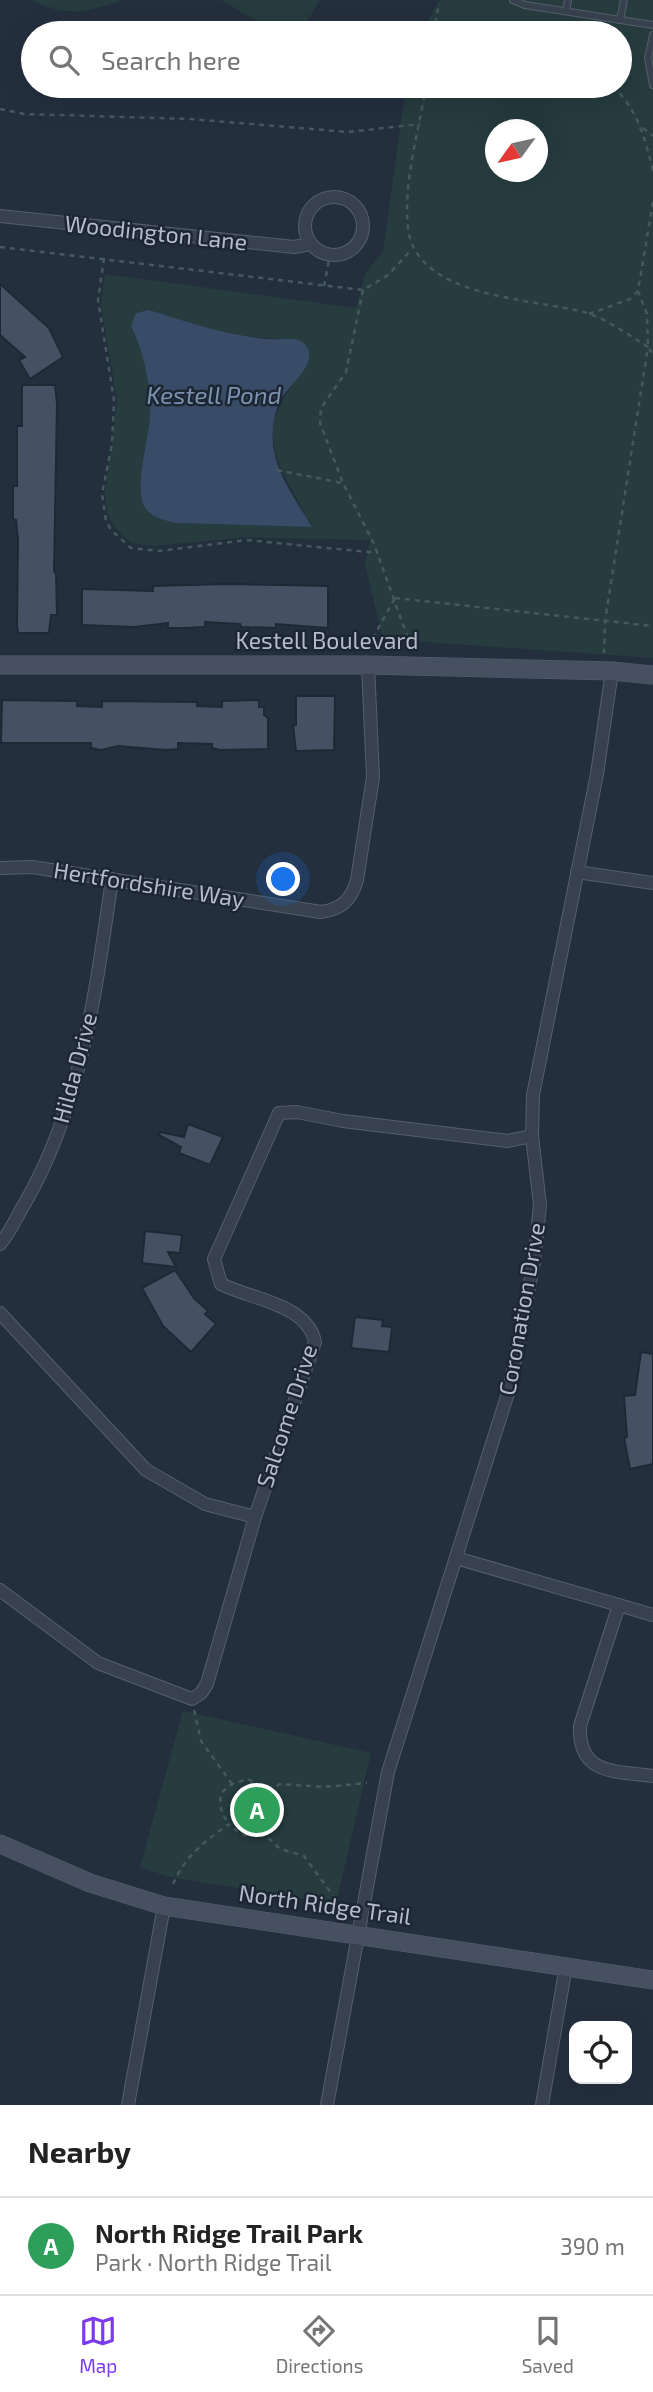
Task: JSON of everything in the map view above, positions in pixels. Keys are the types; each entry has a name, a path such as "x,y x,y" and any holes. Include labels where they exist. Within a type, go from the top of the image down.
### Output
{"street":[{"path":"329,197 348,201 361,216 362,235 349,250 330,255 312,244 305,225 312,207 329,197"},
{"name":"Woodington Lane","path":"0,216 294,247 312,244"},
{"name":"Kestell Boulevard","path":"0,665 368,656 608,664 653,676"},
{"name":"Hertfordshire Way","path":"0,868 32,867 321,912 335,910 352,897 357,880 373,778 368,656"},
{"name":"Coronation Drive","path":"327,2105 388,1772 509,1390 534,1262 540,1205 532,1136 533,1095 540,1046 597,774 608,664"},
{"path":"577,872 653,883"},
{"name":"Hilda Drive","path":"0,1244 48,1163 79,1067 95,995 112,879"},
{"name":"Salcome Drive","path":"192,1699 207,1684 255,1517 314,1342 312,1328 301,1316 244,1296 221,1284 214,1259 279,1113 297,1112 343,1121 508,1141 532,1136"},
{"path":"0,1313 146,1470 205,1504 255,1517"},
{"path":"456,1558 653,1615"},
{"path":"0,1590 98,1662 192,1699"},
{"path":"619,1605 580,1726 579,1744 586,1758 601,1769 653,1776"},
{"name":"North Ridge Trail","path":"0,1844 90,1883 164,1906 653,1980"},
{"path":"128,2105 164,1906"},
{"path":"542,2105 566,1966"}],"lane":[{"path":"513,0 627,21"},
{"path":"566,11 568,0"},
{"path":"620,20 624,0"},
{"path":"632,22 653,25"},
{"path":"653,35 648,58 653,85"}],"path":[{"path":"436,21 439,3"},
{"path":"424,98 407,204 413,248 440,277 505,297 589,314 648,346 653,355"},
{"path":"623,98 643,128 653,172"},
{"path":"0,109 24,114 190,119 348,132 420,124"},
{"path":"643,128 653,136"},
{"path":"608,664 605,621 648,346 647,314 638,290 653,202"},
{"path":"0,247 20,252 104,258 363,290 388,275 413,248"},
{"path":"324,286 330,255"},
{"path":"104,258 98,300 114,400 112,444 102,494 106,522 111,530 131,548 159,551 247,540 378,553"},
{"path":"363,290 346,372 321,408 320,424 343,483 378,553 411,647"},
{"path":"589,314 619,304 638,290"},
{"path":"277,470 343,483"},
{"path":"395,598 653,626"},
{"path":"368,656 395,598"},
{"path":"192,1699 201,1741 232,1784"},
{"path":"248,1779 268,1791 269,1814 261,1831 252,1837 245,1837 229,1824 220,1809 221,1793 232,1784 248,1779"},
{"path":"268,1791 280,1784 324,1787 367,1783"},
{"path":"173,1884 182,1863 192,1851 229,1824"},
{"path":"261,1831 280,1849 304,1856 345,1912"}],"green space":[{"path":"32,0 122,0 99,8 66,11"},
{"path":"221,0 320,0 307,21 256,21"},
{"path":"440,0 653,0 653,658 383,639 365,564 370,540 246,537 155,546 131,543 116,529 107,513 105,494 117,400 101,305 105,274 356,308 366,272 383,252 404,98 632,98 632,21 428,21","holes":["149,310 237,335 292,338 305,369 287,392 277,412 273,431 274,448 280,466 312,527 176,523 158,518 144,506 141,487 150,415 149,392 143,358 131,326"]},
{"path":"183,1711 371,1753 336,1904 170,1877 140,1867"}],"water":[{"name":"Kestell Pond","path":"149,310 223,332 296,339 305,344 308,349 308,363 279,403 274,420 273,439 280,471 312,527 176,523 158,518 147,510 141,498 141,487 150,415 149,392 143,358 131,326 136,313"}],"building":[{"path":"0,284 49,328 63,357 30,379 19,360 25,357 0,335"},
{"path":"22,385 55,385 57,404 54,571 57,615 51,615 49,633 18,633 17,625 18,540 16,520 13,519 13,486 17,486 17,426 22,426"},
{"path":"153,586 328,586 328,628 276,624 276,628 241,627 240,624 205,622 205,627 185,628 168,628 168,623 134,627 82,625 82,589 153,591"},
{"path":"296,696 335,696 334,750 296,751 293,725 296,725"},
{"path":"2,700 77,701 77,706 102,707 102,701 197,702 197,706 222,707 222,701 259,700 259,707 264,707 264,715 268,718 268,749 220,750 212,748 212,744 178,743 178,749 118,746 101,750 91,748 91,743 1,743"},
{"path":"188,1124 223,1137 210,1165 179,1153 181,1147 159,1135 160,1132 184,1137"},
{"path":"145,1231 182,1235 180,1253 168,1252 176,1267 142,1263"},
{"path":"175,1270 194,1298 208,1311 205,1314 216,1324 191,1352 163,1326 142,1288"},
{"path":"355,1317 383,1320 382,1326 392,1327 389,1352 351,1348"},
{"path":"641,1352 653,1354 653,1464 630,1469 624,1438 627,1437 624,1396 635,1395"}],"place":[{"name":"North Ridge Trail Park","path":"257,1810"}]}
